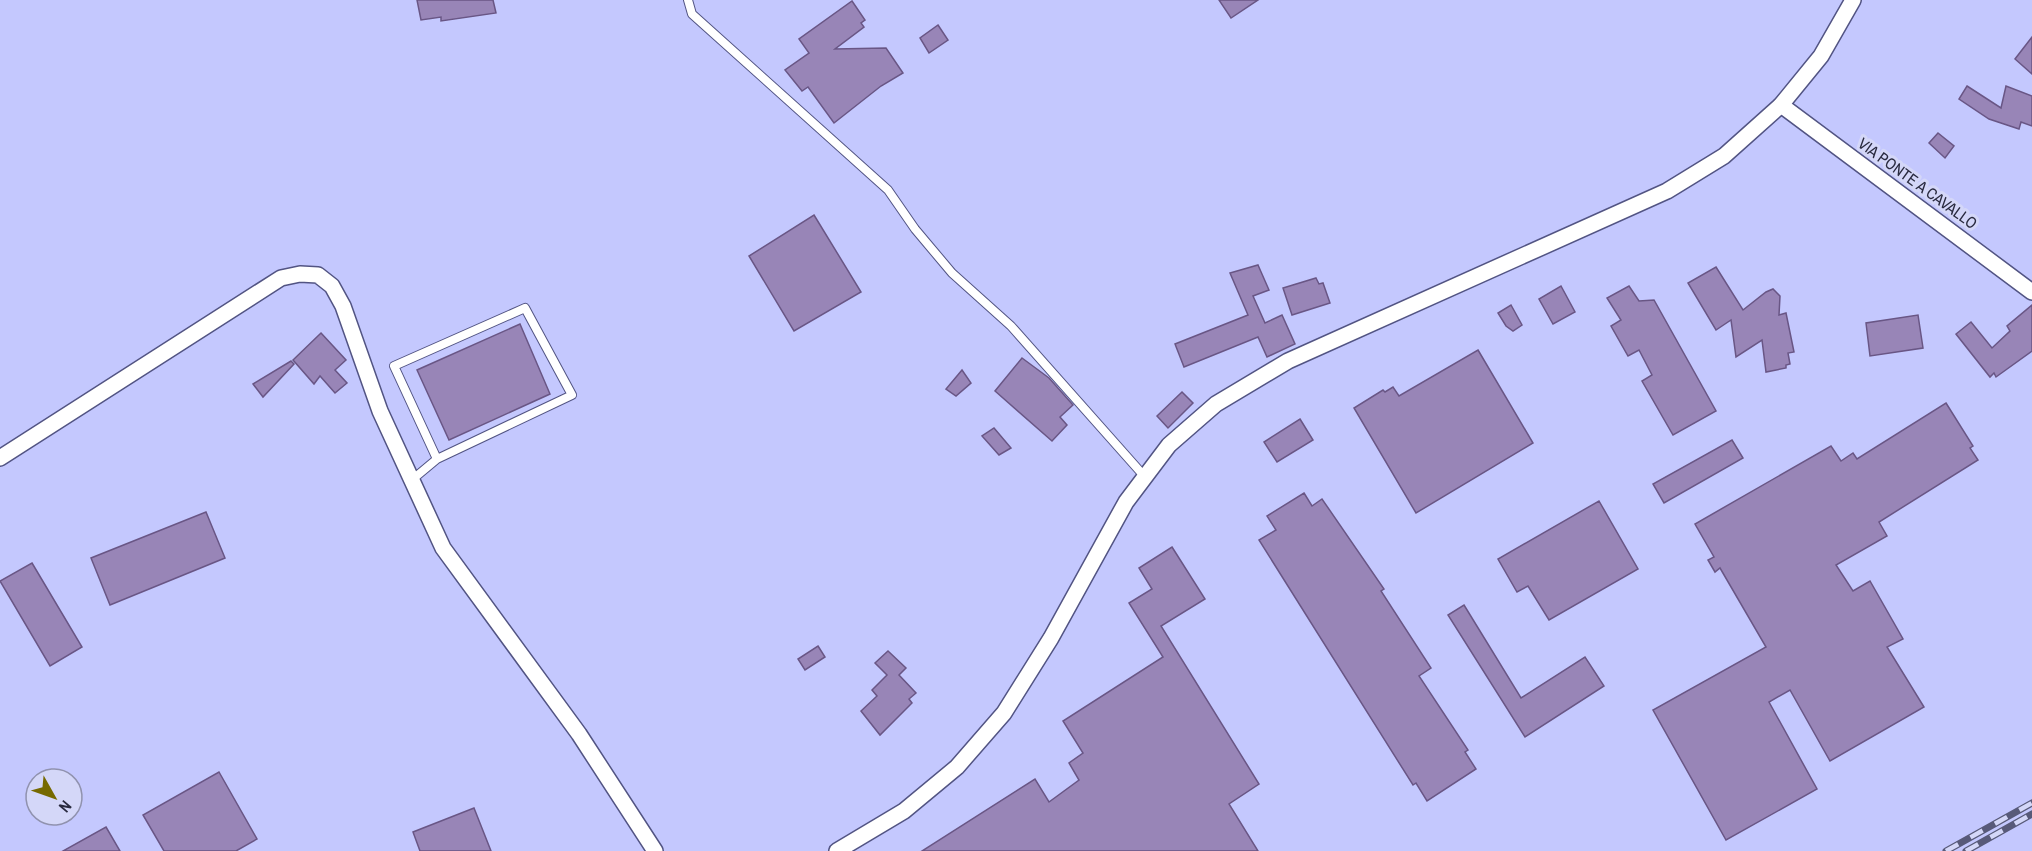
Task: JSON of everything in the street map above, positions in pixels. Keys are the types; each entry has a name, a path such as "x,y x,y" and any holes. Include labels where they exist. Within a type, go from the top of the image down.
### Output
{"street":[{"path":"838,851 913,804 957,767 1004,713 1051,638 1126,502 1169,445 1216,404 1287,361 1666,191 1724,156 1780,105 1821,56 1853,0"},
{"name":"VIA PONTE A CAVALLO","path":"1780,105 2032,292"},
{"path":"0,458 281,278 300,274 318,275 332,286 343,306 380,411 443,548 579,734 655,851"}],"lane":[{"path":"688,0 692,14 888,190 915,229 952,273 1011,326 1145,477"},
{"path":"413,479 437,459 572,395 525,308 394,366 437,459"}],"building":[{"path":"417,0 493,0 496,13 441,21 441,17 421,20"},
{"path":"1219,0 1258,0 1231,18"},
{"path":"852,1 865,20 861,23 864,27 835,49 886,48 903,73 881,86 834,123 808,87 802,91 785,70 809,53 799,39"},
{"path":"938,25 948,40 929,53 920,38"},
{"path":"2032,37 2032,74 2015,59"},
{"path":"1967,86 2001,108 2006,86 2032,96 2032,126 2021,122 2019,129 1989,119 1959,99"},
{"path":"1938,133 1954,146 1945,158 1929,143"},
{"path":"814,215 861,292 794,331 749,256"},
{"path":"1258,265 1269,290 1253,296 1265,323 1282,315 1295,344 1267,357 1258,337 1184,367 1175,344 1248,315 1230,273"},
{"path":"1716,267 1743,310 1773,289 1780,296 1779,315 1786,313 1794,352 1788,353 1790,364 1786,365 1786,368 1766,372 1762,340 1736,357 1731,320 1716,330 1688,283"},
{"path":"1316,278 1319,284 1323,283 1330,303 1292,315 1283,288"},
{"path":"1561,286 1575,312 1553,324 1539,299"},
{"path":"1629,286 1639,301 1654,300 1716,411 1673,435 1642,381 1652,375 1639,350 1628,356 1611,326 1621,320 1607,298"},
{"path":"1511,305 1522,325 1513,331 1506,326 1498,313"},
{"path":"2032,305 2032,351 1996,377 1994,373 1990,377 1956,334 1971,322 1992,348 2010,331 2007,326"},
{"path":"1918,315 1923,348 1870,356 1866,323"},
{"path":"520,324 550,394 449,440 417,370"},
{"path":"321,333 346,360 335,370 347,383 335,393 320,376 314,384 293,360"},
{"path":"1478,350 1533,443 1416,513 1354,408 1383,390 1385,392 1393,387 1399,396"},
{"path":"1022,358 1049,378 1073,405 1060,417 1067,425 1052,441 995,391"},
{"path":"291,361 294,364 263,397 253,384"},
{"path":"962,370 971,383 956,396 946,389"},
{"path":"1182,392 1193,403 1168,428 1157,416"},
{"path":"1946,403 1973,446 1970,448 1978,460 1879,522 1887,536 1836,565 1853,591 1870,581 1903,639 1887,647 1924,707 1830,761 1790,690 1769,702 1817,789 1726,840 1653,710 1766,647 1720,568 1715,572 1708,560 1714,557 1695,524 1831,446 1841,461 1853,453 1857,459"},
{"path":"1300,419 1313,440 1277,462 1264,442"},
{"path":"994,428 1011,448 999,455 982,436"},
{"path":"1732,440 1743,458 1664,503 1653,484"},
{"path":"1304,493 1312,506 1322,499 1384,589 1381,591 1431,668 1419,676 1468,750 1465,752 1476,769 1427,801 1416,783 1413,785 1259,540 1276,530 1267,516"},
{"path":"1599,501 1638,569 1549,620 1528,586 1517,592 1498,559"},
{"path":"206,512 225,558 110,605 91,558"},
{"path":"1172,547 1205,599 1161,626 1259,784 1229,804 1258,851 922,851 1035,779 1049,802 1079,780 1069,763 1083,753 1063,721 1163,657 1129,603 1152,589 1139,568"},
{"path":"32,563 82,647 50,666 0,581"},
{"path":"1464,605 1521,698 1585,657 1604,686 1525,737 1448,615"},
{"path":"818,646 825,657 805,670 798,659"},
{"path":"888,651 906,668 899,675 916,693 909,699 912,703 880,735 861,711 877,696 872,690 887,675 875,663"},
{"path":"219,772 257,839 236,851 164,851 143,815"},
{"path":"474,808 491,851 420,851 413,832"},
{"path":"106,827 120,851 63,851"}],"railway":[{"path":"1946,851 2032,803"},
{"path":"1966,851 2032,814"}]}
